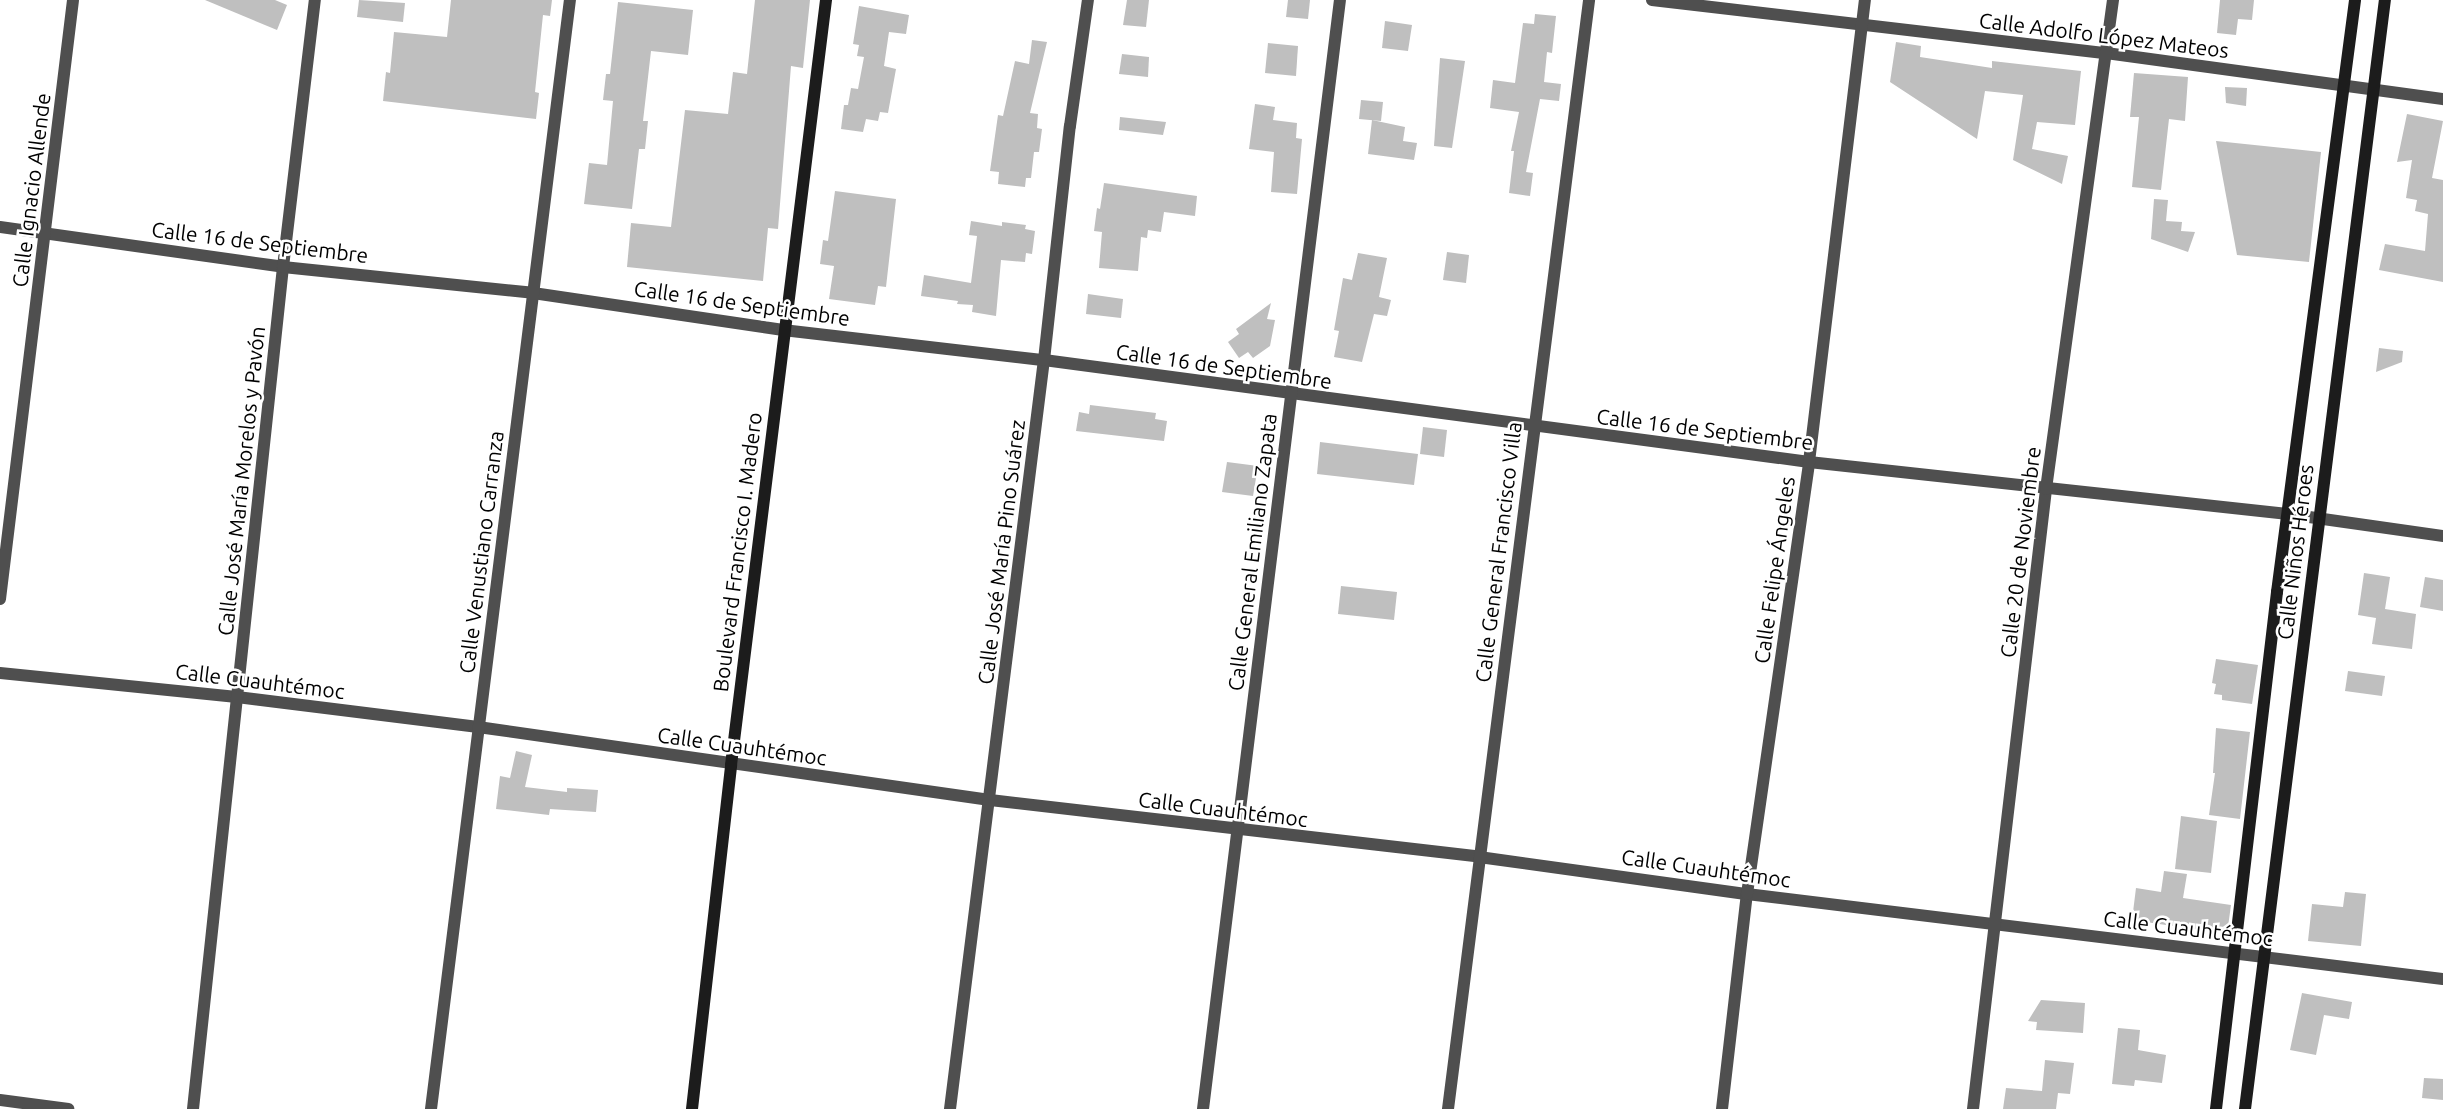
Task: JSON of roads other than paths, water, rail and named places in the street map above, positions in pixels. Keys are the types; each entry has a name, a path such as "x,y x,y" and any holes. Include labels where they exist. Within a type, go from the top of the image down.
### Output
{"street":[{"name":"Calle Ignacio Allende","path":"0,599 73,0"},
{"name":"Calle José María Morelos y Pavón","path":"193,1109 283,267 315,0"},
{"name":"Calle Venustiano Carranza","path":"431,1109 570,0"},
{"name":"Boulevard Francisco I. Madero","path":"692,1109 730,765 826,0"},
{"name":"Calle José María Pino Suárez","path":"950,1109 1044,360 1070,126 1088,0"},
{"name":"Calle General Emiliano Zapata","path":"1203,1109 1340,0"},
{"name":"Calle General Francisco Villa","path":"1448,1109 1589,0"},
{"name":"Calle Adolfo López Mateos","path":"1652,0 2106,53 2443,99"},
{"name":"Calle Felipe Ángeles","path":"1722,1109 1747,894 1809,462 1865,0"},
{"name":"Calle 20 de Noviembre","path":"1973,1109 2046,489 2113,0"},
{"name":"Calle Niños Héroes","path":"2216,1109 2288,514 2355,0"},
{"name":"Calle Niños Héroes","path":"2245,1109 2385,0"},
{"name":"Calle 16 de Septiembre","path":"0,227 283,267 533,293 783,330 1044,360 1291,395 1809,462 2288,514 2443,536"},
{"name":"Calle Cuauhtémoc","path":"0,672 237,697 478,727 730,765 990,800 1238,831 1479,857 1747,894 2443,979"},
{"path":"0,1100 68,1109"}]}
